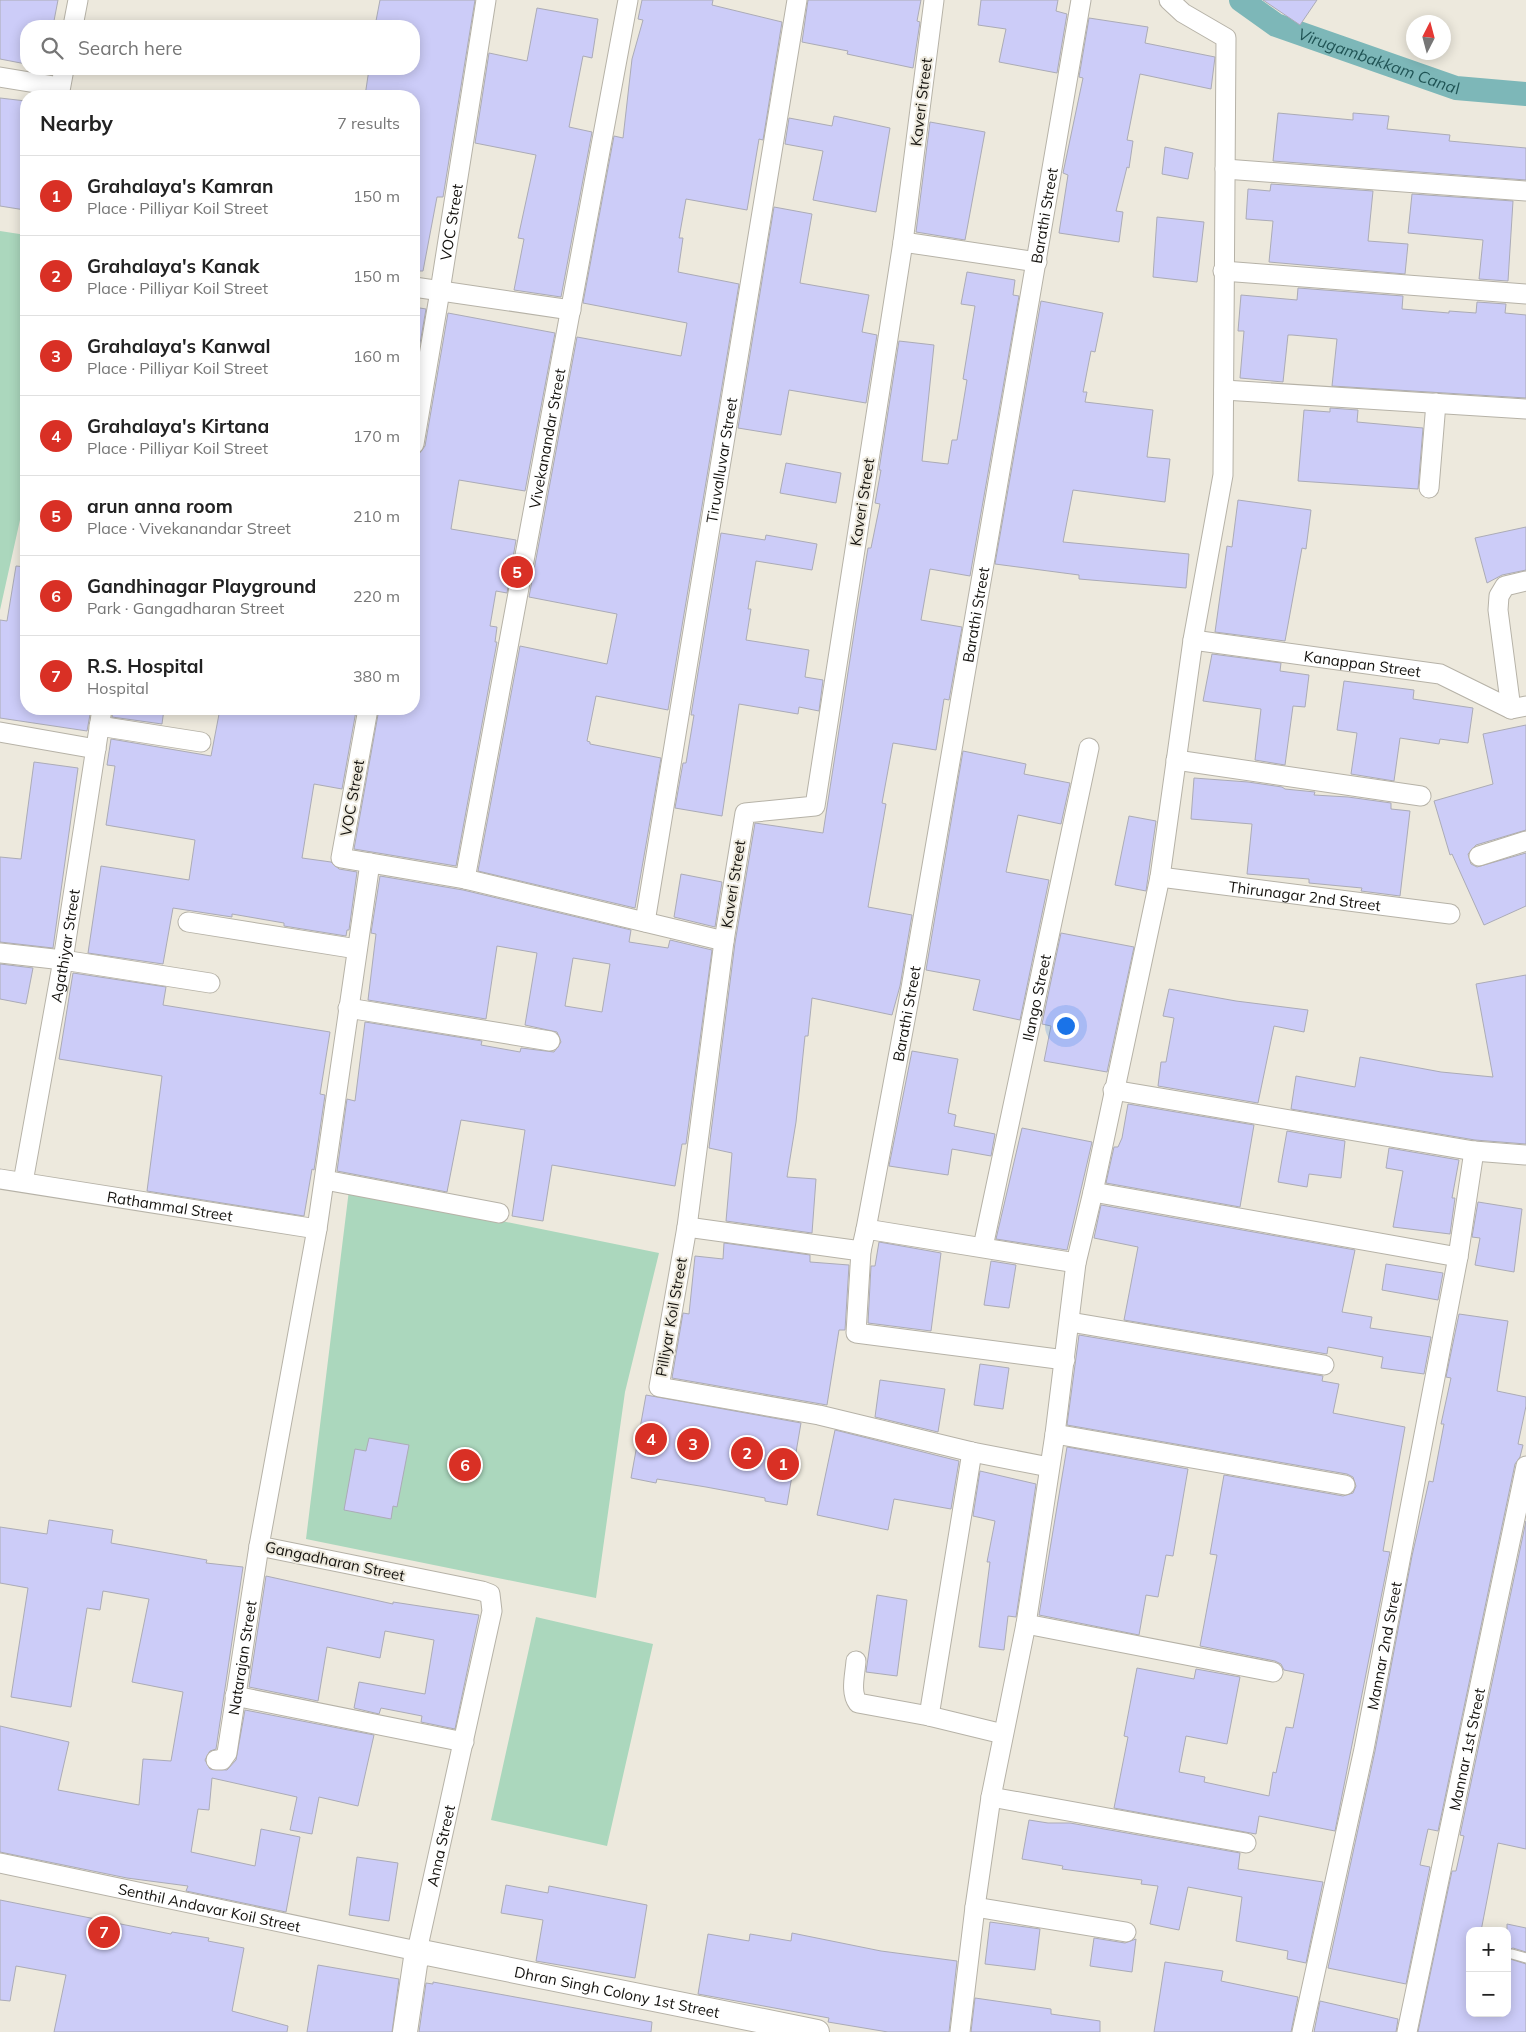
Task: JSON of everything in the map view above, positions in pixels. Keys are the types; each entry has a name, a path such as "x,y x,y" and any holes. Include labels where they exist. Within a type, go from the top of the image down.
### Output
{"street":[{"path":"74,20 78,0"},
{"name":"VOC Street","path":"420,409 486,0"},
{"name":"Vivekanandar Street","path":"465,879 628,0"},
{"name":"Tiruvalluvar Street","path":"644,922 797,0"},
{"name":"Kaveri Street","path":"724,941 745,813 815,806 903,242 934,0"},
{"name":"Barathi Street","path":"1065,1360 856,1333 861,1251 911,988 1081,0"},
{"path":"960,2032 974,1907 991,1797 1026,1624 1055,1434 1076,1263 1093,1192 1113,1090 1160,877 1193,640 1223,475 1226,38 1183,13 1169,0"},
{"path":"0,77 61,84"},
{"path":"1225,169 1526,191"},
{"path":"903,242 1037,262"},
{"path":"1223,271 1526,294"},
{"path":"420,288 571,310"},
{"path":"1224,390 1526,409"},
{"path":"1429,488 1436,403"},
{"path":"1519,707 1498,610 1499,596 1505,586 1526,581"},
{"name":"Kanappan Street","path":"1193,640 1440,674 1519,707"},
{"name":"VOC Street","path":"367,715 341,858 370,863"},
{"path":"101,718 201,742"},
{"name":"Agathiyar Street","path":"23,1182 62,960 101,718"},
{"path":"0,732 96,750"},
{"name":"Ilango Street","path":"983,1247 1089,748"},
{"path":"1176,760 1421,796"},
{"path":"1479,856 1526,841"},
{"path":"370,863 465,879 724,941"},
{"name":"Gangadharan Street","path":"370,863 325,1180 259,1546 490,1594 492,1611 464,1742"},
{"name":"Thirunagar 2nd Street","path":"1160,877 1450,914"},
{"path":"188,922 357,949"},
{"name":"Pilliyar Koil Street","path":"724,941 687,1227 659,1387 819,1415 972,1452 1049,1467"},
{"path":"0,953 62,960 210,983"},
{"path":"348,1008 550,1042"},
{"path":"1113,1090 1474,1150 1525,1155"},
{"name":"Mannar 2nd Street","path":"1302,2032 1364,1749 1458,1257 1474,1150"},
{"name":"Rathammal Street","path":"0,1179 317,1229"},
{"path":"325,1180 499,1213"},
{"path":"1093,1192 1458,1257"},
{"path":"687,1227 861,1251"},
{"path":"866,1229 1076,1263"},
{"path":"1070,1322 1324,1365"},
{"path":"1055,1434 1345,1485"},
{"path":"929,1716 972,1452"},
{"name":"Mannar 1st Street","path":"1407,2032 1526,1466"},
{"name":"Natarajan Street","path":"216,1760 222,1760 227,1753 259,1546"},
{"path":"1026,1624 1273,1672"},
{"path":"856,1661 854,1698 858,1704 929,1716 1003,1734"},
{"path":"235,1696 464,1742"},
{"name":"Anna Street","path":"418,1951 464,1742"},
{"path":"991,1797 1246,1843"},
{"name":"Senthil Andavar Koil Street","path":"0,1863 418,1951"},
{"path":"974,1907 1126,1932"},
{"path":"405,2032 418,1951"},
{"name":"Dhran Singh Colony 1st Street","path":"418,1951 817,2032"}],"lane":[{"path":"1512,1954 1526,1958"}],"green space":[{"path":"0,231 20,234 20,520 0,610"},
{"path":"349,1190 659,1253 625,1392 596,1598 306,1539"},
{"path":"536,1617 653,1644 607,1846 491,1820"}],"building":[{"path":"0,0 58,0 54,20 20,20 20,63 0,59"},
{"path":"380,0 475,0 443,197 437,197 423,271 420,271 420,90 366,90 368,75 420,75 420,20 376,20"},
{"path":"642,0 713,0 712,5 782,22 763,140 759,139 747,210 686,199 679,238 683,238 678,272 739,284 668,710 596,696 587,741 590,744 661,758 635,908 478,871 520,646 607,664 617,614 529,597 577,337 681,356 687,323 583,303 614,136 623,138 632,59 643,20 638,19"},
{"path":"808,0 921,0 917,21 920,22 913,68 847,54 848,51 802,42"},
{"path":"981,0 1058,0 1056,11 1067,14 1057,73 999,62 1006,29 978,25"},
{"path":"1263,0 1317,0 1300,25"},
{"path":"537,8 598,19 592,58 583,56 569,127 592,132 561,297 514,290 524,239 518,238 536,155 475,143 489,53 527,61"},
{"path":"1089,18 1148,27 1145,43 1215,57 1211,89 1140,74 1127,140 1133,141 1129,168 1127,167 1116,211 1123,212 1119,242 1059,233 1068,175 1063,173 1083,78 1079,77"},
{"path":"0,98 20,100 20,209 0,206"},
{"path":"1278,113 1353,120 1353,113 1389,116 1387,129 1450,135 1449,141 1526,148 1526,180 1273,161"},
{"path":"834,116 890,128 876,212 813,200 823,151 785,144 789,118 832,126"},
{"path":"930,122 985,132 965,240 916,232"},
{"path":"1165,147 1193,153 1188,179 1162,174"},
{"path":"1271,184 1373,191 1368,241 1408,244 1405,274 1269,262 1273,221 1246,219 1248,189 1270,191"},
{"path":"1412,194 1513,201 1508,281 1479,279 1483,240 1408,233"},
{"path":"774,207 812,214 800,283 869,295 862,332 877,335 866,403 789,390 781,435 738,428"},
{"path":"1157,217 1204,222 1197,282 1153,277"},
{"path":"967,272 1015,280 1013,295 1019,296 970,576 930,569 921,620 962,627 949,700 944,699 936,750 893,743 882,803 886,804 868,907 912,915 900,986 892,1015 812,998 808,1036 805,1036 796,1122 787,1177 816,1179 812,1233 726,1221 732,1153 709,1148 735,943 755,823 823,833 868,548 871,548 880,504 875,503 899,341 934,345 922,461 948,464 952,440 957,440 967,380 963,379 975,306 961,304"},
{"path":"1298,288 1403,296 1402,309 1449,313 1449,311 1476,313 1477,302 1506,304 1505,313 1526,315 1526,398 1332,386 1337,339 1292,335 1288,335 1283,382 1240,378 1244,331 1238,331 1241,295 1297,300"},
{"path":"1041,301 1103,313 1095,352 1091,351 1083,392 1087,392 1085,402 1153,410 1147,457 1170,459 1165,502 1073,490 1063,542 1189,554 1186,588 1079,579 1079,575 995,564"},
{"path":"420,308 426,309 420,344"},
{"path":"448,313 555,333 525,491 459,480 451,529 516,540 507,593 496,591 490,626 497,627 495,642 497,642 456,866 354,849 378,715 420,715 420,453 425,446"},
{"path":"1330,408 1358,410 1357,422 1423,428 1418,489 1298,481 1304,410 1330,412"},
{"path":"786,463 841,473 836,503 780,493"},
{"path":"1238,500 1311,510 1306,549 1302,548 1285,641 1215,632 1227,546 1232,547"},
{"path":"1526,527 1526,570 1502,575 1487,583 1475,538"},
{"path":"721,533 765,540 766,535 817,544 812,570 756,561 748,609 751,609 746,640 809,650 805,677 823,680 819,711 799,707 798,714 739,704 722,816 675,808 683,763 686,763 694,715 691,715"},
{"path":"16,566 20,566 20,715 90,715 87,731 0,718 0,620 7,621"},
{"path":"1212,654 1281,663 1280,671 1309,675 1305,707 1293,706 1285,765 1255,760 1261,709 1203,701"},
{"path":"1344,681 1414,690 1413,699 1473,708 1468,743 1440,739 1439,744 1400,738 1394,781 1351,774 1357,733 1337,730"},
{"path":"112,715 163,715 162,724 112,717"},
{"path":"219,715 355,715 342,789 314,784 302,858 331,862 339,869 357,872 349,930 347,930 346,936 284,926 284,923 232,914 232,917 173,908 163,964 88,953 101,866 189,880 195,840 106,825 115,766 107,765 111,739 211,756"},
{"path":"1526,725 1526,830 1476,845 1468,854 1471,864 1477,867 1526,853 1526,906 1484,925 1452,854 1450,855 1434,801 1493,784 1483,734"},
{"path":"963,751 1026,764 1024,774 1070,783 1061,824 1018,815 1006,872 1049,880 1020,1020 973,1010 980,980 926,970"},
{"path":"34,762 78,768 53,948 0,942 0,857 21,859"},
{"path":"1194,778 1248,782 1315,792 1314,795 1348,797 1391,803 1391,809 1410,811 1400,896 1361,891 1362,888 1309,883 1309,879 1247,874 1252,824 1191,819"},
{"path":"1129,816 1156,821 1146,891 1115,885"},
{"path":"681,874 722,882 715,927 674,917"},
{"path":"380,876 463,890 631,930 629,942 668,948 670,940 712,950 686,1144 682,1144 675,1186 552,1165 543,1221 512,1216 525,1130 461,1120 447,1192 337,1171 347,1099 355,1101 365,1022 482,1041 481,1045 520,1052 521,1048 554,1052 561,1042 557,1032 525,1025 537,953 497,946 486,1019 368,1000 376,934 371,933","holes":["573,958 610,964 602,1012 565,1006"]},
{"path":"1061,933 1134,947 1107,1072 1044,1061 1051,1026 1042,1024"},
{"path":"0,964 33,968 26,1004 0,999"},
{"path":"73,973 166,987 163,1005 330,1032 320,1094 325,1095 314,1170 312,1169 304,1216 147,1191 162,1076 59,1059"},
{"path":"1526,975 1526,1144 1475,1140 1291,1109 1296,1076 1355,1087 1360,1057 1441,1072 1493,1077 1476,984"},
{"path":"1169,989 1236,1001 1308,1010 1304,1032 1274,1026 1258,1103 1158,1086 1161,1062 1166,1062 1174,1018 1163,1016"},
{"path":"912,1051 958,1059 948,1113 956,1115 954,1126 995,1134 991,1156 952,1149 948,1175 889,1166"},
{"path":"1128,1104 1254,1125 1240,1207 1106,1183 1114,1147 1118,1147 1122,1138"},
{"path":"1022,1128 1092,1142 1067,1250 996,1239"},
{"path":"1287,1131 1345,1141 1341,1178 1309,1174 1307,1187 1278,1182"},
{"path":"1389,1148 1459,1160 1452,1198 1455,1198 1450,1234 1393,1227 1403,1171 1386,1168"},
{"path":"1478,1202 1522,1209 1514,1272 1475,1265 1480,1238 1472,1237"},
{"path":"1101,1205 1355,1250 1342,1312 1372,1317 1370,1328 1431,1337 1424,1374 1381,1368 1383,1357 1328,1347 1327,1354 1124,1320 1138,1247 1094,1238"},
{"path":"879,1242 941,1253 931,1331 868,1323 871,1266 875,1266"},
{"path":"724,1243 810,1255 810,1262 849,1265 845,1330 839,1330 827,1405 672,1378 683,1313 689,1314 695,1256 723,1259"},
{"path":"991,1261 1016,1265 1009,1308 984,1305"},
{"path":"1386,1264 1443,1273 1438,1300 1382,1290"},
{"path":"1459,1314 1508,1321 1497,1391 1526,1397 1526,1406 1518,1444 1523,1445 1520,1457 1515,1464 1438,1831 1428,1829 1420,1865 1430,1867 1406,1984 1328,1968 1375,1751 1412,1556 1429,1481 1433,1482 1444,1424 1441,1424 1451,1378 1446,1377"},
{"path":"1079,1335 1323,1376 1322,1381 1339,1384 1333,1413 1405,1427 1383,1551 1390,1552 1335,1831 1259,1816 1256,1834 1114,1808 1128,1737 1124,1736 1137,1668 1194,1679 1196,1669 1240,1677 1227,1744 1186,1736 1179,1772 1205,1777 1204,1782 1269,1796 1273,1772 1276,1773 1286,1727 1293,1728 1304,1674 1284,1670 1281,1664 1275,1661 1200,1646 1217,1555 1210,1554 1224,1475 1343,1496 1353,1493 1356,1486 1353,1477 1347,1474 1067,1425"},
{"path":"980,1364 1009,1368 1003,1409 974,1405"},
{"path":"880,1380 945,1389 938,1432 875,1417"},
{"path":"646,1395 801,1423 787,1505 765,1501 765,1498 706,1487 657,1479 656,1483 631,1478"},
{"path":"835,1430 959,1461 951,1509 894,1499 888,1530 817,1515"},
{"path":"369,1438 409,1445 397,1507 393,1506 391,1519 344,1510 355,1449 366,1451"},
{"path":"1067,1447 1188,1469 1173,1556 1166,1555 1158,1597 1146,1595 1139,1635 1039,1615"},
{"path":"980,1471 1036,1484 1016,1617 1008,1616 1004,1650 979,1647 990,1562 987,1562 995,1521 973,1516"},
{"path":"49,1520 113,1530 111,1543 207,1560 206,1563 243,1567 216,1749 210,1751 205,1760 210,1769 227,1770 236,1760 245,1710 374,1735 358,1806 319,1797 312,1834 290,1830 297,1797 212,1778 209,1810 198,1809 191,1852 255,1866 261,1829 300,1837 286,1912 186,1891 188,1886 127,1878 0,1852 0,1726 69,1742 58,1790 139,1805 143,1759 171,1761 183,1692 132,1682 149,1599 103,1591 100,1610 87,1608 71,1707 11,1697 28,1588 0,1583 0,1527 47,1534"},
{"path":"1526,1521 1526,1849 1498,1843 1482,1927 1466,1927 1466,2017 1511,2017 1511,1959 1526,1964 1526,2032 1418,2032 1452,1871 1456,1871 1464,1836 1460,1835"},
{"path":"266,1576 393,1604 393,1602 479,1615 455,1729 421,1722 422,1716 381,1708 379,1714 354,1708 359,1682 425,1694 434,1640 385,1631 380,1658 327,1647 318,1701 249,1687"},
{"path":"877,1595 907,1600 897,1676 866,1672"},
{"path":"1029,1820 1048,1823 1070,1823 1240,1853 1238,1869 1323,1882 1306,1963 1287,1959 1288,1951 1236,1941 1242,1897 1188,1887 1179,1930 1150,1924 1158,1886 1141,1884 1142,1880 1062,1869 1063,1866 1022,1859"},
{"path":"357,1857 398,1863 389,1921 349,1915"},
{"path":"506,1885 548,1893 549,1886 647,1905 635,1978 536,1961 543,1920 501,1913"},
{"path":"0,1900 171,1934 172,1932 209,1938 208,1941 244,1948 232,2011 288,2026 287,2032 54,2032 66,1975 16,1966 10,2001 0,2000"},
{"path":"990,1922 1040,1929 1035,1970 985,1964"},
{"path":"1507,1924 1526,1928 1526,1952 1511,1949 1511,1927 1507,1927"},
{"path":"792,1933 881,1951 957,1961 949,2032 888,2032 828,2022 829,2018 698,1994 708,1934 749,1941 750,1934 791,1941"},
{"path":"1094,1938 1125,1943 1136,1939 1132,1972 1090,1966"},
{"path":"1165,1962 1223,1971 1221,1981 1298,1997 1291,2032 1154,2032"},
{"path":"318,1965 399,1979 392,2032 307,2032"},
{"path":"433,1982 652,2022 651,2032 419,2032 426,1983 433,1984"},
{"path":"975,1998 1051,2009 1051,2014 1100,2021 1100,2032 971,2032"},
{"path":"1320,2001 1398,2019 1396,2032 1314,2032"}],"waterway":[{"name":"Virugambakkam Canal","path":"1241,0 1276,25 1456,88 1526,94"}],"place":[{"name":"arun anna room","path":"517,572"},
{"name":"Grahalaya's Kirtana","path":"651,1439"},
{"name":"Grahalaya's Kanwal","path":"693,1444"},
{"name":"Grahalaya's Kanak","path":"747,1453"},
{"name":"Grahalaya's Kamran","path":"783,1464"},
{"name":"Gandhinagar Playground","path":"465,1465"},
{"name":"R.S. Hospital","path":"104,1932"}]}
